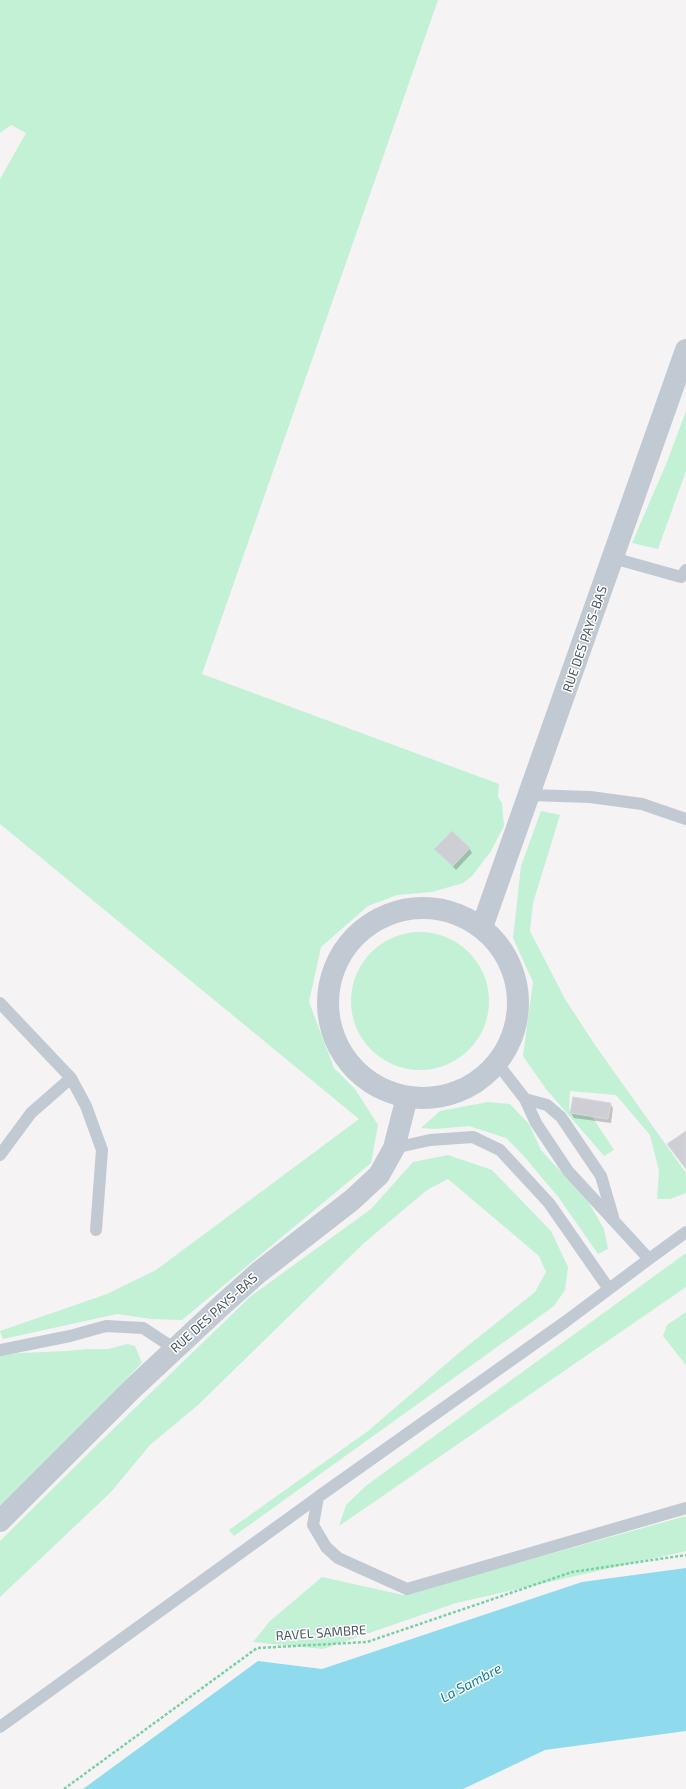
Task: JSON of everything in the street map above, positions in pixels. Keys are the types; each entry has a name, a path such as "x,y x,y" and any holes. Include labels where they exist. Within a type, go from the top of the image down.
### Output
{"street":[{"name":"RUE DES PAYS-BAS","path":"482,927 530,795 686,350"},
{"path":"423,907 454,912 482,927 503,950 515,977 518,1008 512,1037 497,1063 472,1085 440,1097 407,1097 377,1087 352,1068 343,1055 335,1042 327,1011 330,979 342,950 364,927 392,912 423,907"},
{"name":"RUE DES PAYS-BAS","path":"0,1521 131,1390 258,1273 352,1200 379,1175 394,1148 407,1097"}],"lane":[{"path":"613,558 681,577 686,570"},
{"path":"530,795 590,797 642,804 686,819"},
{"path":"0,1003 71,1078 86,1106 102,1150 96,1230"},
{"path":"497,1063 525,1099 536,1123 568,1171 649,1259"},
{"path":"0,1155 31,1113 71,1078"},
{"path":"525,1099 547,1104 561,1117 601,1176 614,1220"},
{"path":"394,1148 430,1140 474,1137 500,1150 548,1203 609,1289"},
{"path":"0,1727 686,1232"},
{"path":"0,1350 70,1336 106,1326 143,1328 175,1349"},
{"path":"318,1497 313,1526 326,1547 338,1558 407,1588 686,1508"}],"path":[{"name":"RAVEL SAMBRE","path":"64,1789 257,1648 367,1642 572,1572 686,1555"}],"green space":[{"path":"0,0 438,0 202,674 499,784 498,797 502,803 504,826 491,851 472,876 463,883 432,892 397,895 368,906 321,947 309,1002 334,1068 355,1089 378,1125 371,1163 182,1320 151,1319 117,1314 3,1339 0,1331 107,1294 156,1270 359,1119 0,824 0,179 26,133 11,125 0,133"},
{"path":"686,411 686,471 658,549 632,543 667,462"},
{"path":"541,811 560,815 533,903 530,931 565,999 595,1045 686,1173 686,1193 670,1199 657,1199 659,1171 650,1135 616,1095 570,1091 569,1111 591,1115 614,1150 604,1156 546,1089 523,1056 533,982 513,938 521,866"},
{"path":"420,932 446,937 469,952 484,975 489,1001 484,1027 469,1050 446,1065 420,1070 394,1065 371,1050 356,1027 351,1001 356,975 371,952 394,937"},
{"path":"488,1102 510,1104 529,1124 541,1150 589,1203 604,1229 608,1249 598,1254 559,1198 522,1154 506,1138 469,1126 435,1129 421,1128 440,1111"},
{"path":"448,1155 492,1170 551,1231 568,1267 565,1290 554,1306 234,1536 229,1530 368,1431 460,1352 535,1292 546,1272 539,1256 448,1179 427,1190 364,1243 198,1405 150,1445 111,1492 0,1597 0,1541 103,1439 251,1296 371,1209 413,1162"},
{"path":"686,1253 686,1287 339,1526 346,1505 367,1485"},
{"path":"686,1312 686,1365 663,1336 667,1325"},
{"path":"127,1344 135,1346 142,1363 0,1505 0,1354 108,1349"},
{"path":"686,1516 686,1551 456,1603 323,1649 253,1642 270,1621 322,1577 403,1595"}],"water":[{"name":"La Sambre","path":"686,1568 686,1731 545,1750 463,1789 83,1789 258,1661 322,1669 582,1582"}],"building":[{"path":"452,831 470,848 453,866 434,849"},
{"path":"573,1097 611,1103 608,1119 570,1113"},
{"path":"686,1131 686,1169 667,1144"}]}
